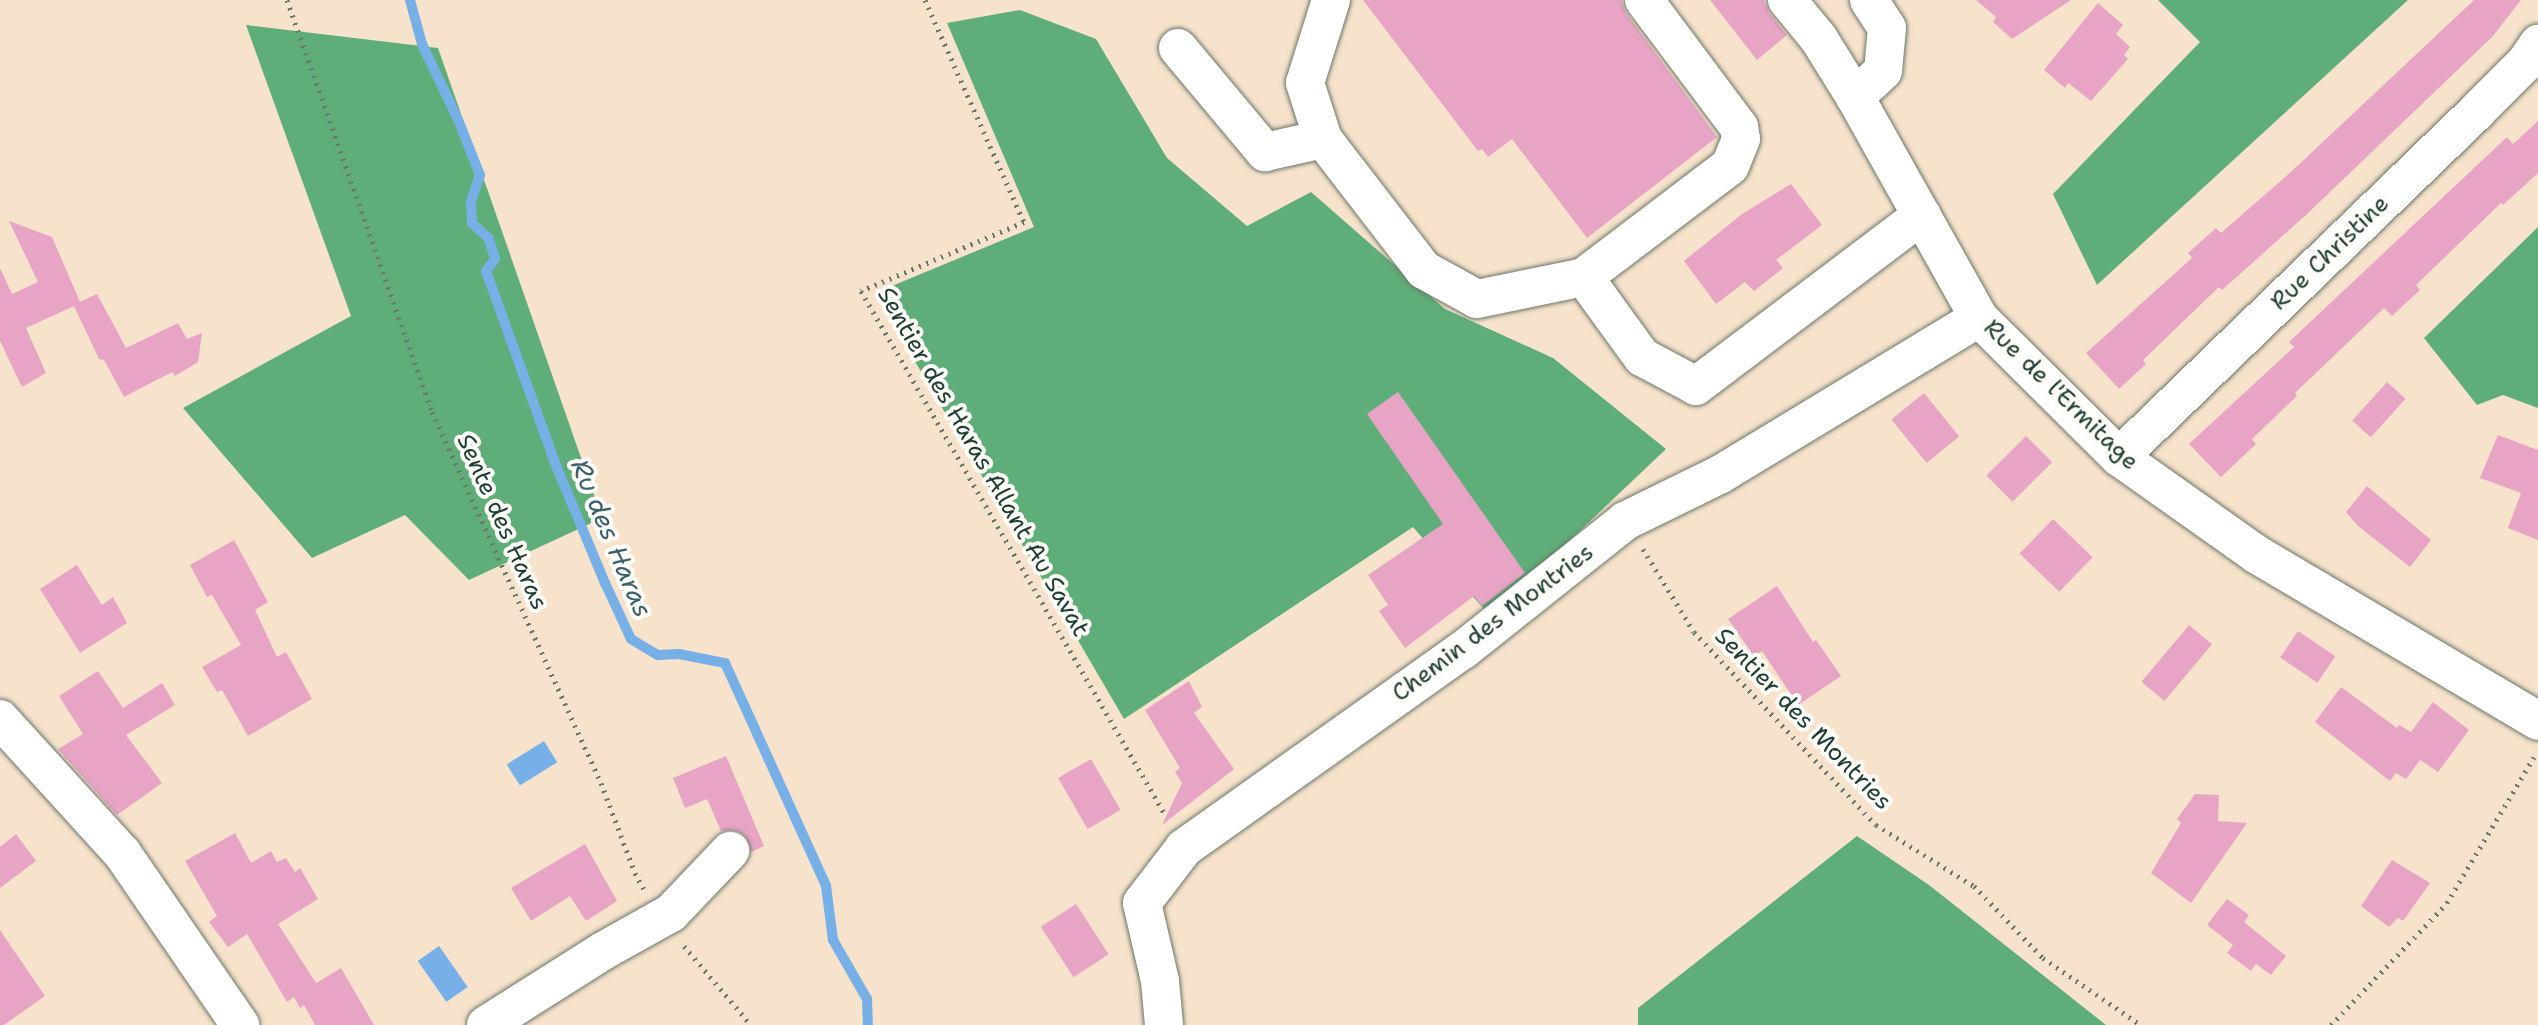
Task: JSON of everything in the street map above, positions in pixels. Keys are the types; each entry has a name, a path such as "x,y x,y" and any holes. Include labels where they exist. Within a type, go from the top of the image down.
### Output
{"street":[{"path":"1331,0 1305,83 1323,139 1424,270 1477,299 1584,277 1730,166 1740,148 1739,127 1644,0"},
{"name":"Rue de l'Ermitage","path":"1787,0 1819,39 1855,97 1979,318 2119,457 2256,554 2538,721"},
{"path":"1855,97 1883,71 1887,28 1869,0"},
{"name":"Rue Christine","path":"2119,457 2477,111 2526,62 2538,44"},
{"path":"1178,48 1265,152 1323,139"},
{"path":"1584,277 1642,357 1696,386 1922,215"},
{"name":"Chemin des Montries","path":"1164,1025 1160,981 1142,903 1184,848 1463,650 1625,521 1721,474 1979,318"},
{"path":"0,719 122,853 240,1025"},
{"path":"486,1025 603,951 662,918 730,851"}],"path":[{"name":"Sente des Haras","path":"287,0 432,412 601,783 635,873 662,918 751,1025"},
{"name":"Sentier des Haras Allant Au Savat","path":"925,0 1024,222 861,291 1184,848"},
{"name":"Sentier des Montries","path":"1625,521 1694,632 1876,825 1974,886 2043,958 2141,1025"},
{"path":"2331,1025 2447,903 2538,751"}],"green space":[{"path":"2158,0 2408,0 2097,285 2053,194 2200,42"},
{"path":"1020,10 1096,39 1167,158 1247,226 1311,192 1445,309 1553,358 1666,449 1490,616 1413,527 1124,719 875,293 1034,227 947,23"},
{"path":"246,25 438,48 602,518 469,580 405,515 312,558 183,408 351,316"},
{"path":"2538,227 2538,408 2503,395 2477,405 2424,338"},
{"path":"1857,836 1929,885 2106,1025 1638,1025 1638,1008"}],"water":[{"path":"544,741 557,762 520,786 507,764"},
{"path":"439,946 468,987 446,1002 418,961"}],"building":[{"path":"1363,0 1621,0 1626,13 1717,137 1587,238 1512,139 1488,157 1482,149 1478,151"},
{"path":"1710,0 1764,0 1770,14 1787,35 1757,60"},
{"path":"1976,0 2071,0 2012,39 1993,22 1996,17"},
{"path":"2474,0 2521,0 2493,36 2306,215 2222,290 2219,287 2143,360 2146,364 2119,389 2086,353 2192,258 2188,253 2216,228 2221,233 2293,170"},
{"path":"2098,3 2123,25 2116,34 2130,47 2124,55 2128,59 2091,101 2068,83 2065,88 2044,70"},
{"path":"2538,121 2538,173 2503,205 2501,203 2416,285 2420,290 2392,316 2384,308 2295,393 2297,396 2252,439 2256,444 2221,477 2189,444 2294,347 2289,342 2507,137 2513,144"},
{"path":"1791,184 1822,225 1776,260 1783,268 1754,291 1745,282 1716,304 1684,261 1742,214"},
{"path":"9,221 52,237 80,302 97,294 126,348 178,323 187,339 202,333 198,362 175,376 172,372 124,397 104,360 99,359 74,306 26,328 46,373 22,387 0,341 0,268 12,294 38,282"},
{"path":"2387,382 2406,399 2371,437 2352,421"},
{"path":"1398,392 1525,573 1482,606 1474,596 1405,648 1379,611 1388,605 1368,575 1443,524 1367,414"},
{"path":"1924,393 1959,437 1927,463 1891,419"},
{"path":"2498,435 2538,450 2538,540 2508,528 2521,493 2480,478"},
{"path":"2026,436 2052,462 2013,502 1986,476"},
{"path":"2367,486 2431,540 2410,567 2358,526 2346,512"},
{"path":"2053,519 2093,557 2059,592 2020,554"},
{"path":"234,540 268,602 255,610 277,657 286,652 312,699 248,736 222,690 217,692 202,667 241,645 212,595 207,597 190,565"},
{"path":"77,565 102,605 113,597 127,623 80,653 40,589"},
{"path":"1777,586 1813,642 1816,640 1841,676 1798,705 1762,651 1754,656 1728,619"},
{"path":"2189,625 2212,644 2164,701 2141,682"},
{"path":"2298,631 2335,656 2317,683 2280,658"},
{"path":"98,671 123,708 162,683 175,705 126,735 162,783 117,815 58,749 83,734 59,696"},
{"path":"1189,681 1202,707 1194,713 1234,769 1162,825 1182,783 1175,772 1180,768 1145,710"},
{"path":"2341,687 2397,728 2399,725 2411,732 2433,702 2469,730 2438,772 2420,760 2406,779 2396,773 2390,781 2315,722"},
{"path":"726,756 764,846 751,852 745,835 734,830 721,831 707,799 685,808 673,778"},
{"path":"1091,759 1120,810 1088,829 1058,778"},
{"path":"2195,794 2219,795 2218,821 2247,823 2191,903 2151,873 2181,823 2177,819"},
{"path":"235,833 251,863 271,851 277,862 286,858 295,872 300,868 318,899 278,924 316,983 341,968 374,1025 315,1025 304,1005 300,1008 294,997 287,1002 247,934 228,947 209,922 217,916 185,861"},
{"path":"16,834 36,861 0,888 0,847"},
{"path":"585,844 617,901 586,921 570,896 531,921 511,888"},
{"path":"2392,860 2430,883 2403,921 2398,918 2389,927 2361,906"},
{"path":"2227,899 2249,915 2244,922 2286,956 2271,975 2256,964 2251,971 2227,953 2233,945 2207,925"},
{"path":"1076,904 1109,954 1073,977 1041,927"},
{"path":"0,930 45,996 4,1025 0,1025"}],"waterway":[{"name":"Ru des Haras","path":"410,0 422,44 480,175 471,201 472,223 489,239 495,259 486,271 555,463 605,583 631,639 658,655 679,654 725,663 826,886 833,940 867,999 868,1025"}]}
